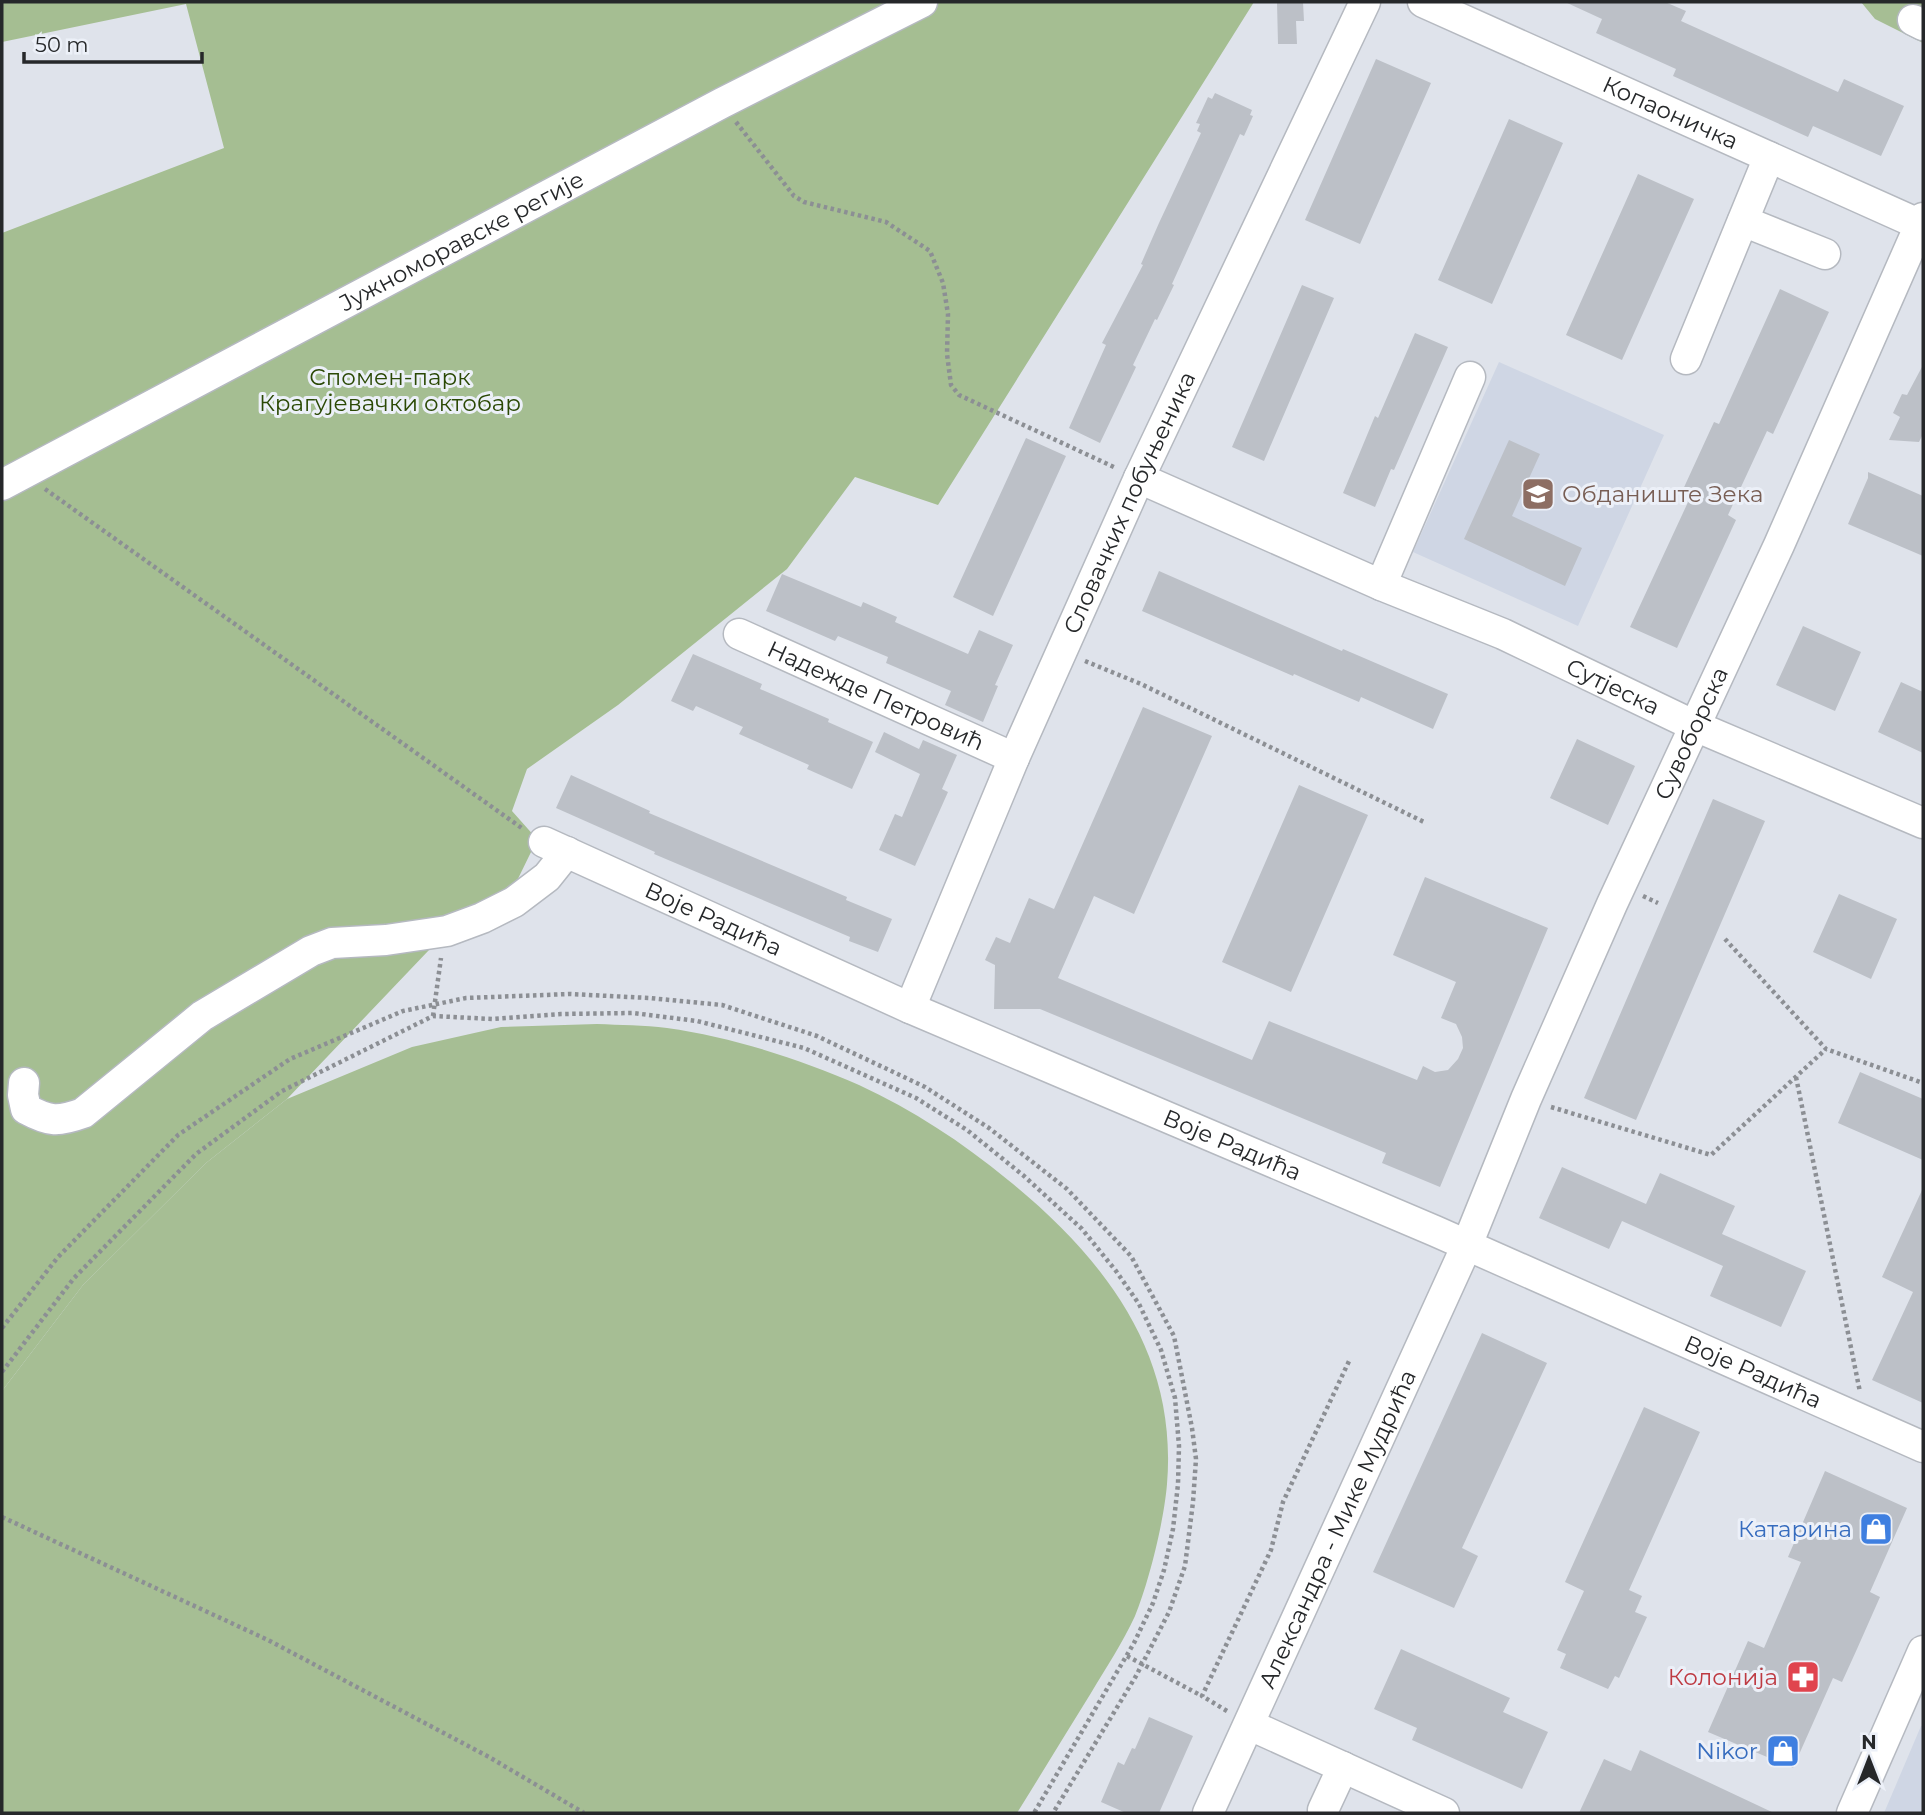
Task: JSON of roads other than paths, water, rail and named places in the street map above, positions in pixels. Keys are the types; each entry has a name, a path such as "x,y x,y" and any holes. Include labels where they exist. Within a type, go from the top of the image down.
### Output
{"street":[{"name":"Јужноморавске регије","path":"13,480 722,103 922,2"},
{"name":"Словачких побуњеника","path":"910,1008 1014,758 1139,478 1365,2"},
{"name":"Копаоничка","path":"1423,2 1769,157 1922,222"},
{"path":"1686,359 1769,157"},
{"path":"1743,221 1825,254"},
{"name":"Сувоборска","path":"1467,1245 1526,1099 1620,886 1779,545 1922,222"},
{"path":"1381,585 1470,377"},
{"name":"Сутјеска","path":"1139,478 1381,585 1503,634 1695,726 1923,823"},
{"name":"Надежде Петровић","path":"738,634 1014,758"},
{"name":"Воје Радића","path":"24,1083 26,1109 46,1120 64,1120 83,1113 202,1016 311,951 332,943 386,940 447,931 482,918 514,902 547,877 555,847 910,1008 1467,1245 1923,1447"},
{"name":"Александра - Мике Мудрића","path":"1208,1813 1467,1245"},
{"path":"1852,1813 1923,1651"},
{"path":"1250,1725 1441,1813"},
{"path":"1322,1810 1343,1767"}],"place":[{"name":"Обданиште Зека","path":"1538,494"},
{"name":"Катарина","path":"1876,1529"},
{"name":"Колонија","path":"1803,1677"},
{"name":"Nikor","path":"1783,1751"}],"park label":[{"name":"Спомен-парк Крагујевачки октобар","path":"390,390"}]}
